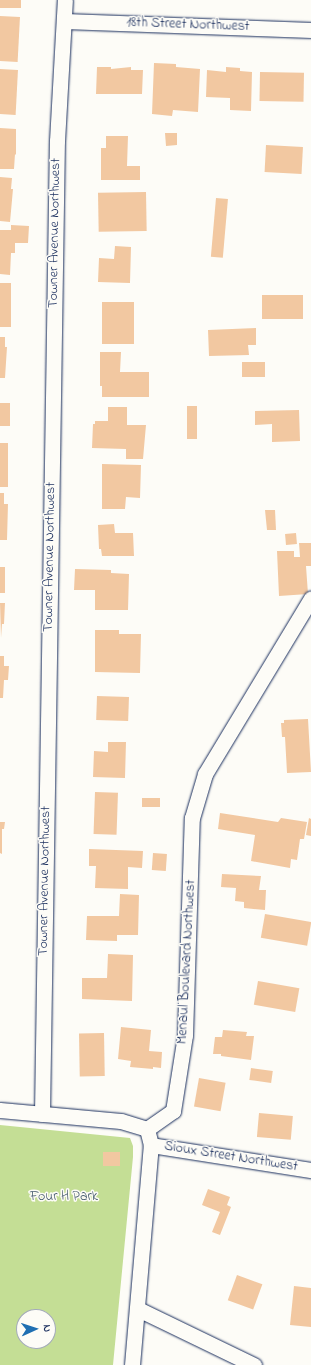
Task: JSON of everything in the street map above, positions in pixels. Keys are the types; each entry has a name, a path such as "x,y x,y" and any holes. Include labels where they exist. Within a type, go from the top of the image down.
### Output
{"street":[{"name":"Towner Avenue Northwest","path":"42,1114 57,141 65,0"},
{"name":"18th Street Northwest","path":"65,21 311,30"},
{"name":"Menaul Boulevard Northwest","path":"146,1129 173,1111 185,1035 192,818 205,774 311,598"},
{"path":"0,1110 121,1121 146,1129 152,1145 132,1365"},
{"name":"Sioux Street Northwest","path":"152,1145 311,1170"},
{"path":"138,1309 254,1365"}],"green space":[{"name":"Four H Park","path":"0,1125 130,1138 133,1146 133,1157 113,1365 0,1365"}],"building":[{"path":"0,0 21,0 21,8 0,8"},
{"path":"0,16 20,17 18,62 0,61"},
{"path":"154,63 176,64 176,67 200,69 198,112 173,110 172,116 152,114"},
{"path":"97,67 111,67 111,69 131,67 131,70 143,70 142,94 96,94"},
{"path":"226,67 240,68 240,71 252,72 251,111 230,110 230,98 206,97 207,70 226,72"},
{"path":"0,69 18,70 16,115 0,114"},
{"path":"260,72 304,73 303,102 259,101"},
{"path":"0,128 16,129 16,155 15,154 14,169 0,169"},
{"path":"165,133 177,133 177,145 166,146"},
{"path":"106,136 128,136 127,166 140,166 140,180 101,180 101,148 106,148"},
{"path":"266,145 303,147 302,174 265,172"},
{"path":"0,177 12,178 11,189 13,189 10,222 0,221"},
{"path":"146,192 147,231 99,232 98,193"},
{"path":"216,198 228,199 223,258 211,257"},
{"path":"11,225 29,226 28,243 15,243 15,253 11,253 10,275 0,274 0,230 11,230"},
{"path":"115,246 131,247 130,283 98,282 99,258 114,259"},
{"path":"0,283 11,283 11,327 0,327"},
{"path":"262,295 303,295 303,319 262,319"},
{"path":"102,302 134,302 134,344 102,344"},
{"path":"256,328 256,345 248,345 249,355 209,356 208,330"},
{"path":"0,337 5,337 5,347 7,347 5,378 0,378"},
{"path":"100,352 121,352 120,372 149,372 149,397 102,397 102,386 100,386"},
{"path":"242,362 265,362 265,377 242,377"},
{"path":"0,403 10,403 10,426 0,426"},
{"path":"187,406 197,406 197,439 187,439"},
{"path":"108,407 127,407 127,425 146,425 143,459 126,459 126,449 92,448 93,424 95,424 95,421 108,421"},
{"path":"299,410 300,441 272,442 272,424 255,425 255,411"},
{"path":"0,443 8,443 8,487 0,487"},
{"path":"102,464 141,465 140,498 126,497 125,509 102,509"},
{"path":"0,493 4,493 4,504 8,504 7,540 0,540"},
{"path":"265,510 275,510 276,530 267,530"},
{"path":"114,524 115,533 133,533 134,556 102,556 101,549 99,549 98,525"},
{"path":"296,533 297,544 286,545 285,534"},
{"path":"299,543 311,543 311,566 306,566 308,594 279,596 277,551 294,551 294,557 300,557"},
{"path":"0,567 5,567 5,593 0,593"},
{"path":"75,569 111,570 111,573 129,574 128,610 95,610 95,590 74,590"},
{"path":"0,603 5,603 4,624 2,624 1,638"},
{"path":"95,630 119,630 119,634 141,634 140,673 95,672"},
{"path":"0,656 4,656 4,666 9,666 8,680 4,680 3,698 0,698"},
{"path":"97,696 129,697 128,721 96,720"},
{"path":"308,719 311,772 287,773 285,737 282,737 281,723 284,723 284,720"},
{"path":"108,742 126,742 125,778 93,777 94,751 108,752"},
{"path":"95,792 118,793 117,835 94,834"},
{"path":"142,798 160,798 160,807 142,807"},
{"path":"220,813 278,822 281,818 307,822 304,839 300,839 297,860 291,859 290,868 251,861 255,835 218,829"},
{"path":"309,818 311,819 311,836 306,835"},
{"path":"0,822 5,822 4,829 2,829 2,854 0,853"},
{"path":"89,849 143,851 142,868 128,867 128,889 95,888 96,866 89,866"},
{"path":"153,853 167,854 166,871 152,870"},
{"path":"222,874 261,876 259,890 266,890 265,910 244,908 244,902 235,901 236,888 221,887"},
{"path":"120,894 139,895 138,935 117,935 117,941 86,940 87,916 119,916"},
{"path":"265,914 311,922 307,946 261,938"},
{"path":"108,954 133,955 132,1001 82,999 82,978 107,978"},
{"path":"258,981 299,988 295,1012 254,1005"},
{"path":"121,1027 151,1030 149,1051 162,1052 161,1068 153,1067 153,1069 130,1067 131,1061 118,1059"},
{"path":"223,1030 247,1032 246,1036 254,1036 251,1060 221,1056 221,1054 213,1054 215,1037 222,1037"},
{"path":"79,1033 104,1033 105,1076 80,1076"},
{"path":"251,1068 273,1071 271,1083 249,1080"},
{"path":"199,1078 226,1083 221,1111 194,1107"},
{"path":"259,1113 293,1116 291,1140 257,1137"},
{"path":"103,1152 120,1152 120,1166 103,1166"},
{"path":"208,1189 230,1197 227,1205 231,1207 220,1235 212,1232 220,1212 202,1205"},
{"path":"237,1275 262,1284 253,1310 228,1300"},
{"path":"294,1286 311,1288 311,1327 290,1325"}]}
